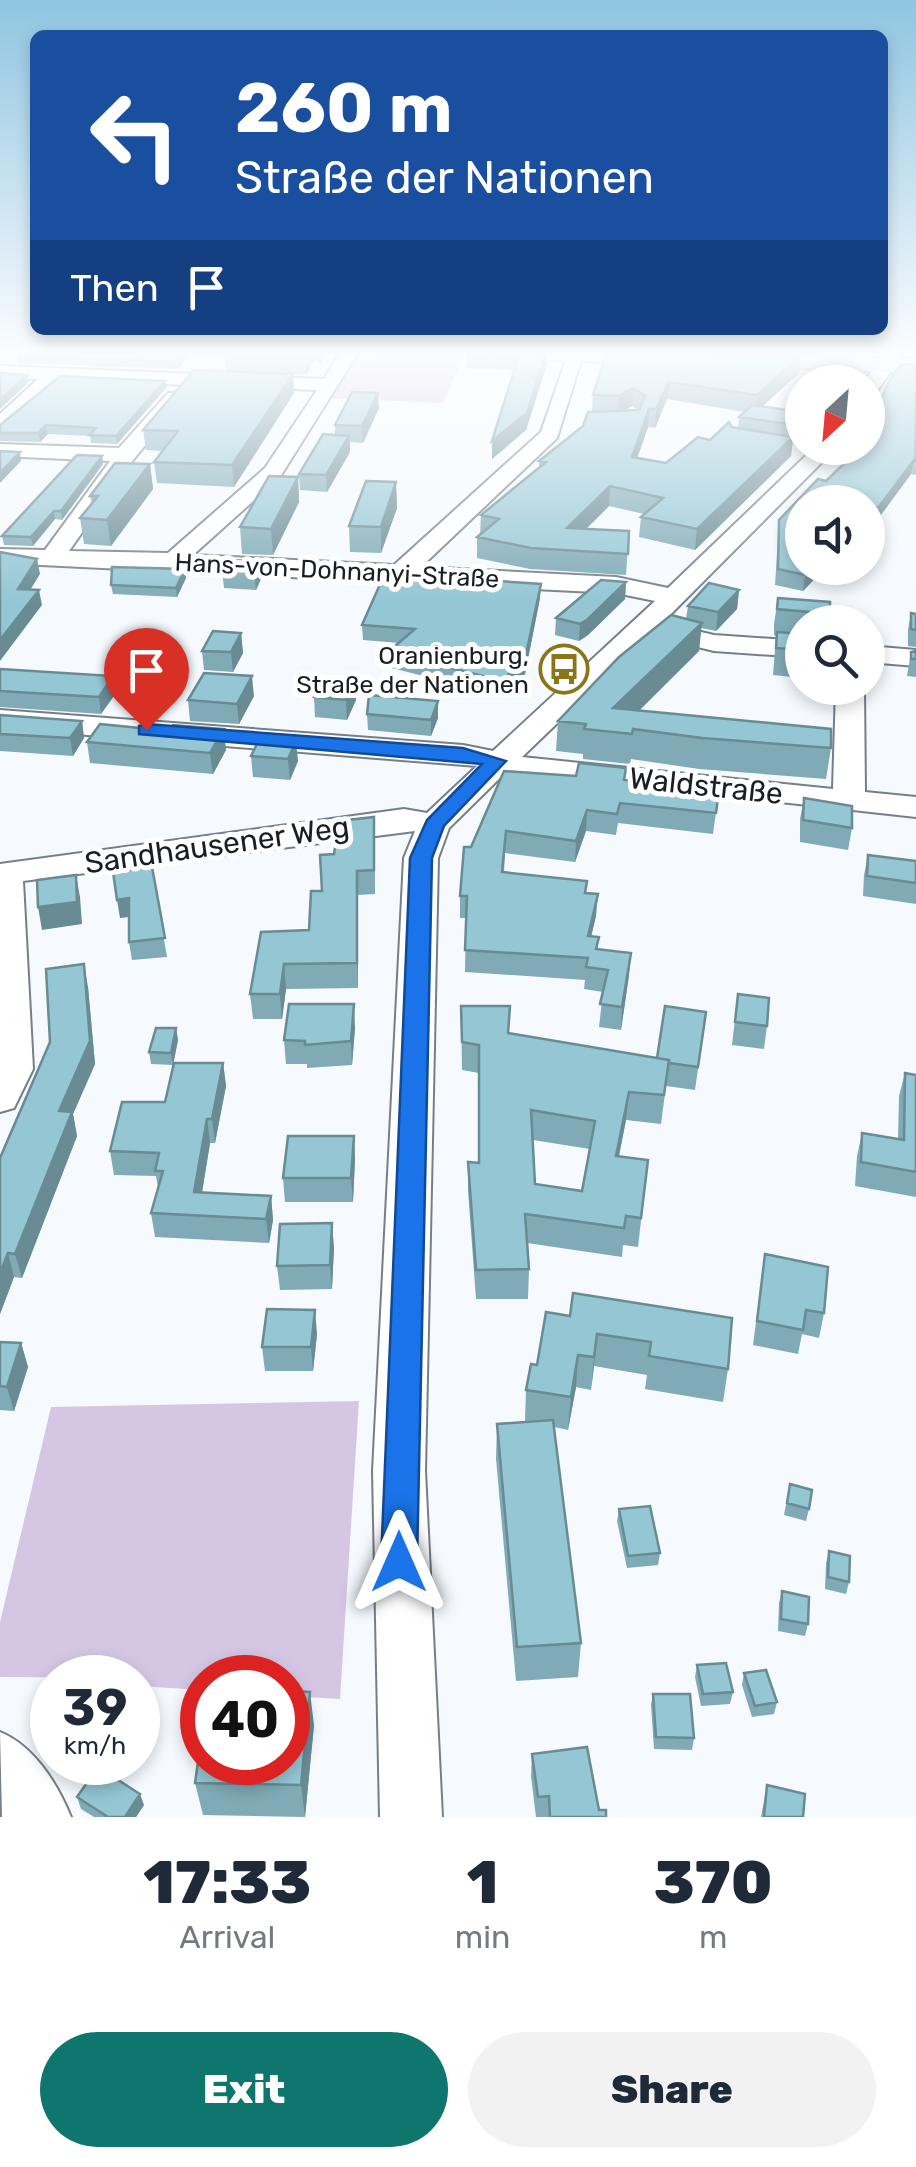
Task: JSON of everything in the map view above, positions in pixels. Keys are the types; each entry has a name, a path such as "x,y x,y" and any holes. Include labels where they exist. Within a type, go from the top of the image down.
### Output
{"street":[{"path":"52,558 142,436"},
{"path":"176,561 188,544 257,488 301,436"},
{"path":"400,572 548,436"},
{"path":"0,450 125,456"},
{"path":"411,1817 399,1471 421,858 434,824 808,465"},
{"name":"Hans-von-Dohnanyi-Straße","path":"0,556 176,561 616,585 673,597"},
{"path":"643,626 714,643 785,648"},
{"path":"885,655 916,658"},
{"path":"850,705 850,801"},
{"name":"Waldstraße","path":"0,719 463,754 496,761 916,807"},
{"name":"Sandhausener Weg","path":"3,874 404,820 434,824"},
{"path":"0,1098 13,1069 3,874"},
{"path":"0,1762 40,1817"}],"shaded area":[{"path":"359,1401 340,1699 310,1697 310,1655 180,1655 180,1689 160,1687 160,1655 30,1655 30,1677 0,1677 0,1622 51,1407"}],"building":[{"path":"174,436 252,436 232,465 154,462"},
{"path":"322,436 349,436 326,475 299,474"},
{"path":"571,436 640,436 632,457 666,463 698,437 710,440 714,436 785,436 785,445 697,529 641,517 663,498 610,486 567,528 629,531 628,554 531,548 477,537 499,519 481,515 546,462 539,461"},
{"path":"885,436 916,436 916,460 885,499 885,485 812,485 818,479 826,481 842,465 885,465"},
{"path":"0,451 20,452 0,473"},
{"path":"77,455 102,456 61,511 54,511 31,537 2,536"},
{"path":"115,463 150,464 107,520 80,518 98,496 90,496"},
{"path":"269,476 298,477 271,529 240,527"},
{"path":"366,481 396,482 381,527 349,526"},
{"path":"785,514 785,571 778,569 779,520"},
{"path":"0,552 37,559 18,589 39,590 0,640"},
{"path":"228,560 259,561 254,571 222,570"},
{"path":"112,567 185,569 176,588 111,585"},
{"path":"385,573 541,584 525,659 502,681 388,652 415,629 362,625"},
{"path":"601,580 626,582 580,624 556,618"},
{"path":"709,583 739,590 718,612 688,606"},
{"path":"778,598 830,602 830,605 785,605 785,610 777,609"},
{"path":"911,613 916,614 916,630 911,629"},
{"path":"671,615 702,623 613,708 831,729 831,748 633,729 632,734 584,729 586,724 558,721 619,657"},
{"path":"213,631 241,633 231,652 202,651"},
{"path":"777,632 785,633 785,649 776,648"},
{"path":"0,669 113,676 99,697 0,691"},
{"path":"204,673 252,676 237,704 188,700"},
{"path":"324,678 355,680 346,700 314,697"},
{"path":"369,695 438,701 431,720 367,714"},
{"path":"0,715 82,721 70,738 0,734"},
{"path":"100,724 170,731 173,725 224,729 210,753 87,742"},
{"path":"260,738 296,741 288,759 251,756"},
{"path":"579,763 626,768 624,780 719,790 716,813 620,803 617,814 587,810 576,841 506,831 502,872 587,881 585,893 598,894 588,936 599,937 596,949 631,953 622,1007 600,1004 608,970 586,967 588,958 465,950 467,896 460,896 464,847 471,847 504,771 576,776"},
{"path":"804,798 852,806 852,828 803,820"},
{"path":"374,817 374,870 357,871 357,963 284,964 280,994 250,994 261,932 309,930 311,891 322,891 320,855 334,854 339,821"},
{"path":"868,855 916,861 916,883 867,876"},
{"path":"152,867 165,938 129,942 129,898 117,900 113,872"},
{"path":"76,875 77,902 38,907 37,880"},
{"path":"84,964 90,1041 59,1111 72,1112 15,1254 8,1253 0,1273 0,1158 50,1042 46,969"},
{"path":"738,994 769,998 767,1026 735,1022"},
{"path":"289,1004 354,1004 351,1041 305,1045 305,1041 284,1040"},
{"path":"461,1006 510,1006 508,1033 669,1060 664,1095 629,1092 616,1156 648,1160 641,1218 626,1216 624,1228 525,1214 529,1269 476,1270 468,1162 479,1163 479,1045 462,1042","holes":["531,1110 595,1121 582,1191 535,1184"]},
{"path":"665,1006 706,1012 698,1067 657,1058"},
{"path":"156,1028 176,1028 171,1053 149,1052"},
{"path":"174,1063 223,1063 212,1119 207,1119 194,1192 271,1196 266,1219 151,1213 163,1171 155,1171 159,1153 110,1151 122,1102 165,1102"},
{"path":"905,1073 916,1075 916,1172 861,1162 862,1133 904,1140"},
{"path":"288,1136 354,1136 351,1178 283,1178"},
{"path":"332,1223 330,1265 277,1266 280,1224"},
{"path":"765,1254 828,1267 824,1313 806,1310 803,1330 757,1321"},
{"path":"573,1293 732,1318 728,1369 649,1356 651,1342 597,1334 594,1357 578,1355 571,1397 526,1390 531,1364 537,1365 546,1312 570,1316"},
{"path":"267,1309 315,1310 311,1347 262,1347"},
{"path":"0,1342 21,1343 7,1387 0,1386"},
{"path":"553,1420 581,1643 517,1647 497,1424"},
{"path":"790,1484 812,1490 809,1509 787,1503"},
{"path":"650,1506 660,1553 628,1556 619,1509"},
{"path":"829,1551 850,1556 849,1582 828,1577"},
{"path":"782,1591 809,1597 808,1624 781,1619"},
{"path":"726,1663 733,1692 703,1694 697,1665"},
{"path":"766,1670 777,1702 755,1706 744,1673"},
{"path":"653,1694 690,1694 694,1738 656,1737"},
{"path":"587,1747 599,1810 606,1810 606,1817 550,1817 549,1796 538,1797 532,1754"},
{"path":"85,1785 126,1785 140,1794 125,1817 108,1817 77,1797"},
{"path":"767,1785 805,1794 803,1817 764,1817"}],"place":[{"name":"Oranienburg, Straße der Nationen","path":"564,669"}],"route":[{"path":"146,730 463,754 496,761 434,824 421,858 402,1360 399,1562"}]}
